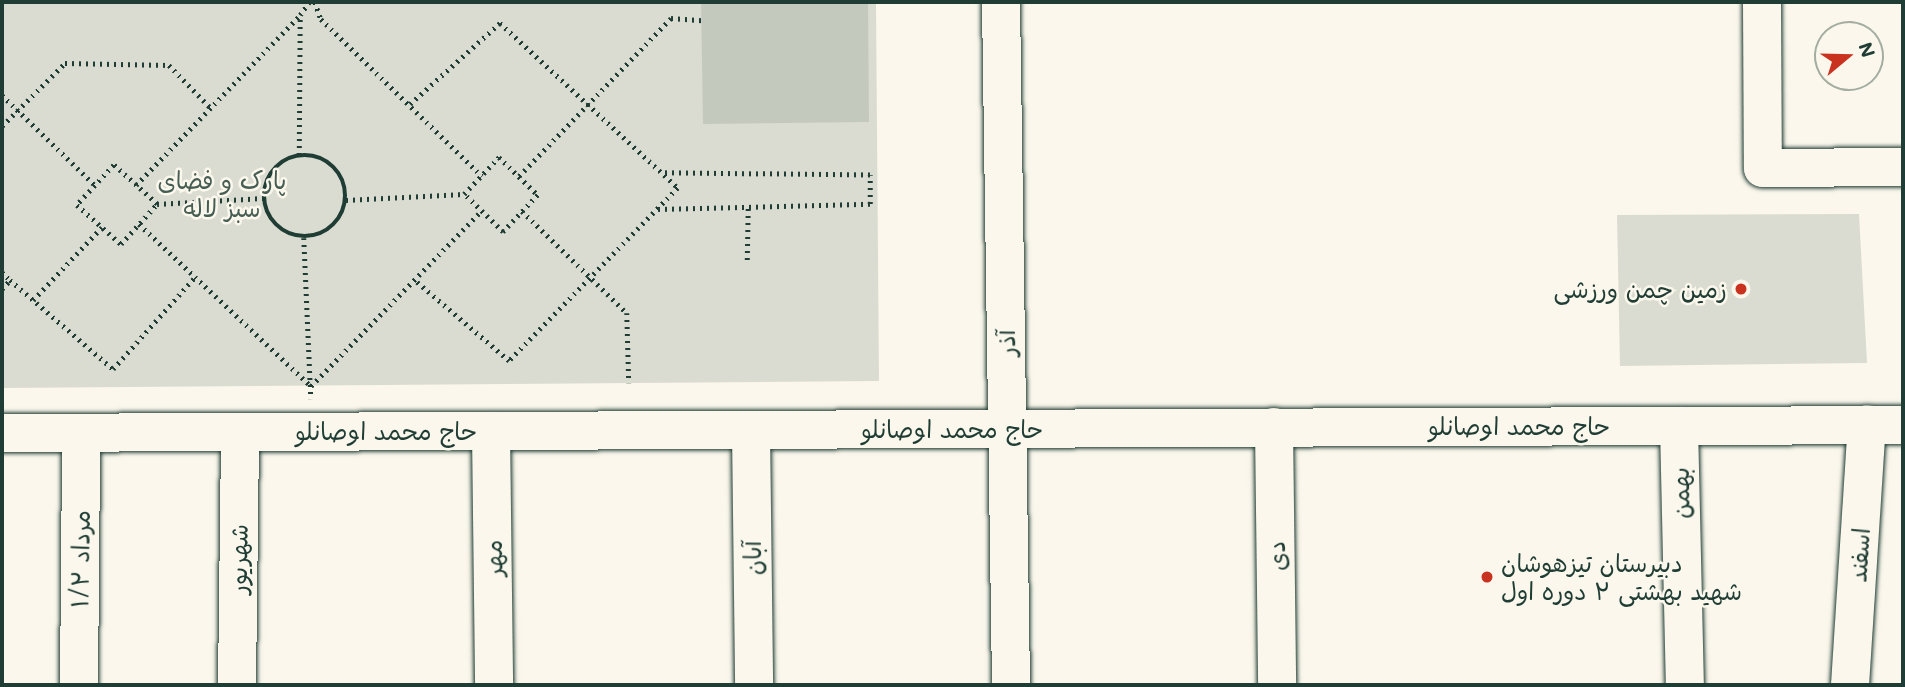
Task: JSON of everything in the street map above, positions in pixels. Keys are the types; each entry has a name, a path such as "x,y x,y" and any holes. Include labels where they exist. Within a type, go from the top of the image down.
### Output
{"street":[{"name":"آذر","path":"1001,2 1011,685"},
{"path":"1762,2 1763,168 1903,167"},
{"name":"حاج محمد اوصانلو","path":"2,433 1885,425"},
{"name":"اسفند","path":"1850,685 1885,425"},
{"name":"بهمن","path":"1679,426 1685,685"},
{"name":"دی","path":"1274,427 1277,685"},
{"name":"آبان","path":"751,430 754,685"},
{"name":"مهر","path":"491,431 494,685"},
{"name":"شهریور","path":"237,685 240,432"},
{"name":"مرداد ۱/۲","path":"79,685 81,433"}],"path":[{"path":"136,185 312,2 321,19 482,176"},
{"path":"299,15 299,155"},
{"path":"519,176 585,102 671,18 702,20"},
{"path":"410,104 500,23 678,188 509,360 414,280"},
{"path":"2,126 65,63 169,65 210,107"},
{"path":"2,95 95,186"},
{"path":"299,155 326,160 336,169 343,180 346,200 340,219 330,229 304,238 278,228 264,198 268,177 276,166 299,155"},
{"path":"346,200 464,194 499,157 538,195 502,232 464,194"},
{"path":"157,204 114,165 78,205 121,244 157,204 264,198"},
{"path":"658,209 870,204 870,174 662,173"},
{"path":"747,260 748,207"},
{"path":"311,386 481,211"},
{"path":"522,211 627,313 629,383"},
{"path":"139,223 311,386"},
{"path":"33,300 102,227"},
{"path":"304,238 313,431"},
{"path":"2,272 113,369 195,277"},
{"path":"2,289 10,280"}],"green space":[{"name":"پارک و فضای سبز لاله","path":"2,2 876,2 879,381 2,388"},
{"name":"زمین چمن ورزشی","path":"1859,214 1867,363 1620,366 1617,215"}],"building":[{"path":"701,2 868,2 869,122 703,124"}],"place":[{"name":"زمین چمن ورزشی","path":"1741,289"},
{"name":"دبیرستان تیزهوشان شهید بهشتی ۲ دوره اول","path":"1487,577"}]}
